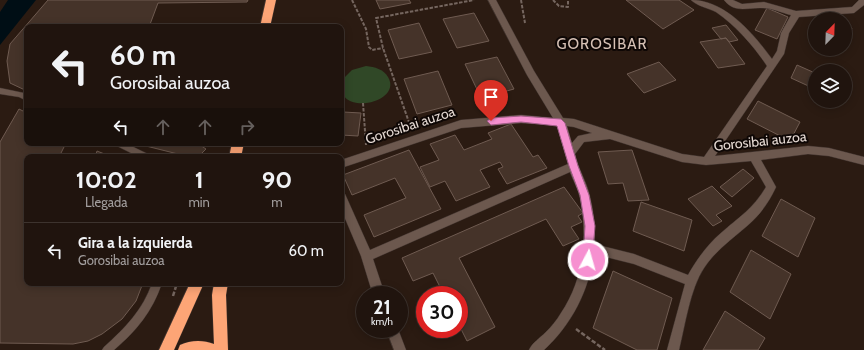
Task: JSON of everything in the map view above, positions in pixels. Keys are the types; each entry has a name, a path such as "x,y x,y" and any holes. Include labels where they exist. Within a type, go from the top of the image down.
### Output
{"highway":[{"path":"265,24 271,0"},
{"path":"166,350 196,286"},
{"path":"220,286 219,295 221,350"},
{"path":"185,350 203,348 210,350"}],"street":[{"path":"492,0 536,83 561,123 573,166 585,195 590,226 590,249 585,278 577,296 564,318 548,339 535,350"},
{"path":"695,0 717,10 744,32 766,56 772,66"},
{"path":"728,0 736,6 742,7 764,5 796,14 854,10 864,0"},
{"name":"Gorosibai auzoa","path":"706,161 781,52 786,33 796,14"},
{"name":"Gorosibai auzoa","path":"344,163 461,124 521,119 574,123 597,129 608,136 682,158 706,161 808,150 829,152 864,161"},
{"path":"574,123 581,139"},
{"path":"570,153 581,139 594,136 608,136"},
{"path":"673,350 691,281 700,264 724,237 744,222 762,203 771,187 754,157"},
{"path":"367,256 573,166"},
{"path":"344,204 367,256 376,286"},
{"path":"602,251 634,258 691,281"},
{"path":"395,338 400,350"}],"lane":[{"path":"0,92 24,97"},
{"path":"124,146 141,154"},
{"path":"107,350 130,330 153,299 156,286"}],"path":[{"path":"352,0 366,29 369,47 372,50 383,48"},
{"path":"412,130 383,48 376,18 474,0"},
{"path":"521,0 525,23"},
{"path":"553,0 558,6 562,7 568,7 568,0"},
{"path":"363,103 366,145"},
{"path":"173,296 176,286"},
{"path":"576,329 605,350"}],"green space":[{"path":"366,66 373,67 384,72 388,77 390,86 386,94 378,100 367,103 356,103 347,99 344,95 344,78 352,70"}],"shaded area":[{"path":"8,0 36,0 0,45 0,12"}],"building":[{"path":"48,0 248,0 247,2 158,3 150,24 27,24"},
{"path":"376,0 409,0 411,3 380,9"},
{"path":"626,0 679,0 694,10 663,29"},
{"path":"767,8 788,17 777,39 755,30"},
{"path":"474,13 489,41 457,48 443,19"},
{"path":"419,23 432,52 399,59 388,30"},
{"path":"726,25 738,40 729,42 726,38 721,39 712,28"},
{"path":"24,28 24,90 10,83 7,61 10,44"},
{"path":"726,38 745,64 718,68 700,42"},
{"path":"497,57 514,89 481,98 465,64"},
{"path":"659,62 676,80 644,93 627,74"},
{"path":"797,65 808,70 808,86 791,78"},
{"path":"438,71 452,105 417,114 404,79"},
{"path":"758,101 800,122 790,141 747,119"},
{"path":"19,109 24,112 24,146 64,146 60,154 24,154 24,286 142,286 136,301 122,319 102,334 88,341 73,344 0,343 0,142"},
{"path":"344,112 361,113 358,136 344,135"},
{"path":"511,124 533,157 538,155 547,168 507,184 498,169 503,167 500,162 480,170 490,187 456,201 445,181 430,187 420,167 439,160 430,144 455,135 464,150 492,139 488,133"},
{"path":"146,146 202,146 206,149 201,154 178,154"},
{"path":"409,150 441,209 374,237 364,215 406,198 395,178 352,195 344,175"},
{"path":"632,150 649,200 628,201 623,183 608,184 598,152"},
{"path":"97,151 104,154 96,154"},
{"path":"743,169 754,178 732,197 720,187"},
{"path":"712,186 732,206 716,215 722,221 713,226 688,199"},
{"path":"564,187 583,213 578,216 582,222 571,227 579,239 563,246 546,219 459,258 495,327 467,341 466,338 468,338 468,286 440,286 433,273 413,281 402,258"},
{"path":"781,199 815,218 798,257 762,236"},
{"path":"641,202 692,220 684,251 633,231"},
{"path":"751,250 791,274 770,319 730,292"},
{"path":"613,271 672,298 657,350 637,350 593,328"},
{"path":"725,311 765,338 758,350 703,350"}],"district":[{"name":"GOROSIBAR","path":"602,44"}],"route":[{"path":"491,121 521,119 561,123 573,166 585,195 590,226 590,249 588,260"}]}
